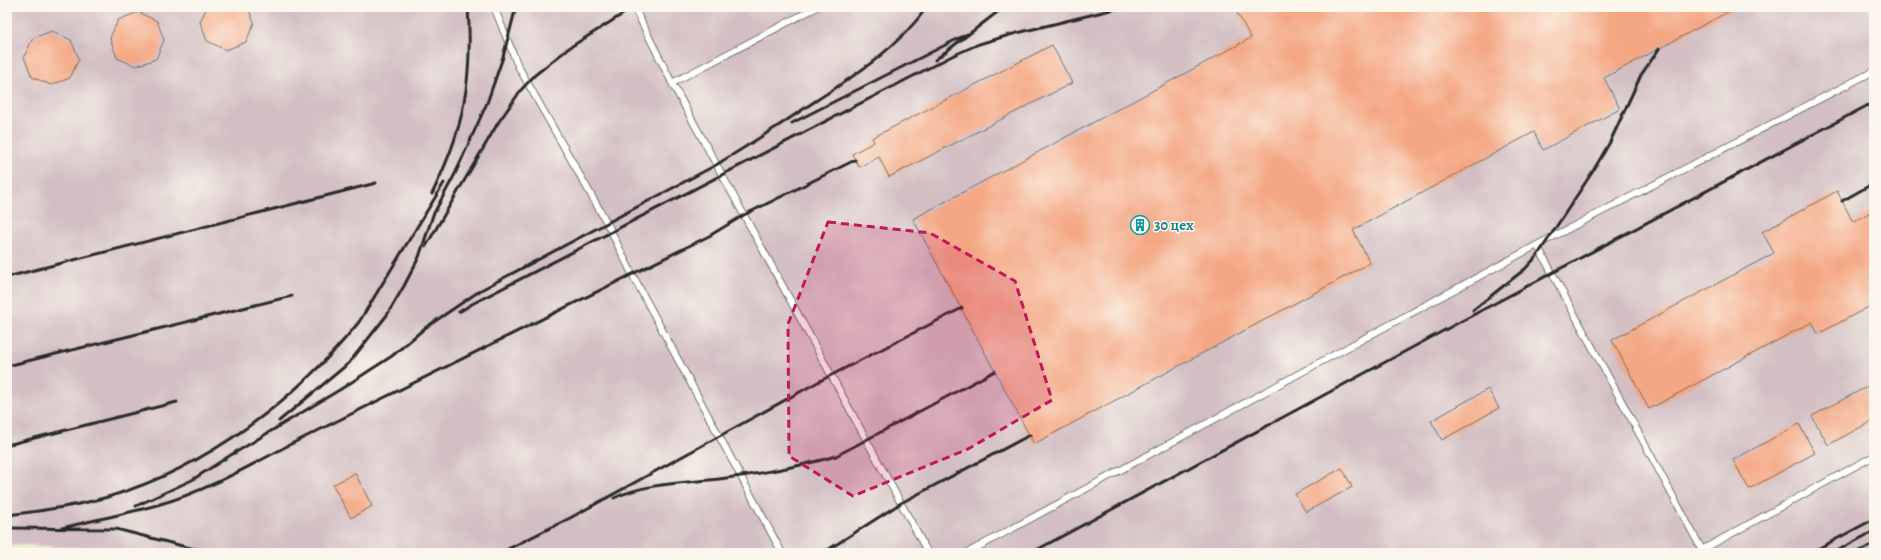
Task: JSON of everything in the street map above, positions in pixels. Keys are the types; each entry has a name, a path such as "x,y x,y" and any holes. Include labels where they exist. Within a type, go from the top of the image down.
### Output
{"lane":[{"path":"494,7 518,66 607,223 632,274 782,553"},
{"path":"634,7 672,83 928,553"},
{"path":"672,83 817,7"},
{"path":"967,553 1537,245 1874,71"},
{"path":"1537,245 1702,550"},
{"path":"1696,553 1874,456"}],"highlighted area":[{"path":"828,222 930,233 1015,281 1052,400 968,449 853,496 789,456 788,324"}],"shaded area":[{"path":"7,7 1874,7 1874,553 114,553 99,549 7,544"}],"building":[{"path":"207,7 248,7 254,23 246,42 226,50 207,41 200,22"},
{"name":"30 цех","path":"1234,7 1737,7 1604,78 1620,109 1543,150 1534,132 1353,230 1370,263 1034,444 913,219 1251,38"},
{"path":"138,12 157,21 164,40 156,59 136,66 117,58 110,38 118,20"},
{"path":"52,31 71,40 79,59 70,78 51,85 32,77 24,57 33,38"},
{"path":"1052,45 1072,83 889,177 879,157 859,167 852,154 874,142 872,138"},
{"path":"1837,191 1853,222 1874,210 1874,304 1818,334 1812,322 1649,409 1612,340 1774,253 1762,232"},
{"path":"1874,383 1874,420 1828,445 1812,416"},
{"path":"1488,389 1499,408 1442,440 1431,421"},
{"path":"1799,424 1815,453 1749,489 1733,460"},
{"path":"1342,468 1352,487 1306,512 1295,494"},
{"path":"355,473 372,506 351,518 333,485"}],"railway":[{"path":"432,194 451,150 464,104 469,55 468,7"},
{"path":"279,421 349,363 387,315 404,286 419,257 433,215 455,174 487,103 503,57 516,7"},
{"path":"426,246 498,123 521,90 535,75 569,48 634,7"},
{"path":"233,454 341,389 392,356 425,328 481,290 716,165 764,135 874,61 902,36 927,7"},
{"path":"935,60 1004,7"},
{"path":"459,312 952,56 979,44 1013,34 1123,7"},
{"path":"792,123 967,34"},
{"path":"1473,310 1525,269 1537,256 1593,171 1610,142 1641,75 1659,49"},
{"path":"1031,553 1456,324 1874,102"},
{"path":"62,528 157,505 209,486 709,236 744,215 855,160"},
{"path":"7,277 376,183"},
{"path":"7,515 86,503 147,483 182,467 215,449 248,427 308,378 359,322 444,183"},
{"path":"1842,201 1874,183"},
{"path":"7,366 292,296"},
{"path":"500,553 570,518 818,382 962,308"},
{"path":"614,498 652,486 719,479 764,472 807,464 836,456 995,371"},
{"path":"7,445 177,402"},
{"path":"823,553 901,503 1030,435"},
{"path":"136,506 192,480 237,451"},
{"path":"1810,553 1874,519"},
{"path":"7,528 116,529 210,553"},
{"path":"1833,553 1874,531"},
{"path":"1856,553 1874,544"}],"place":[{"name":"30 цех","path":"1140,225"}]}
